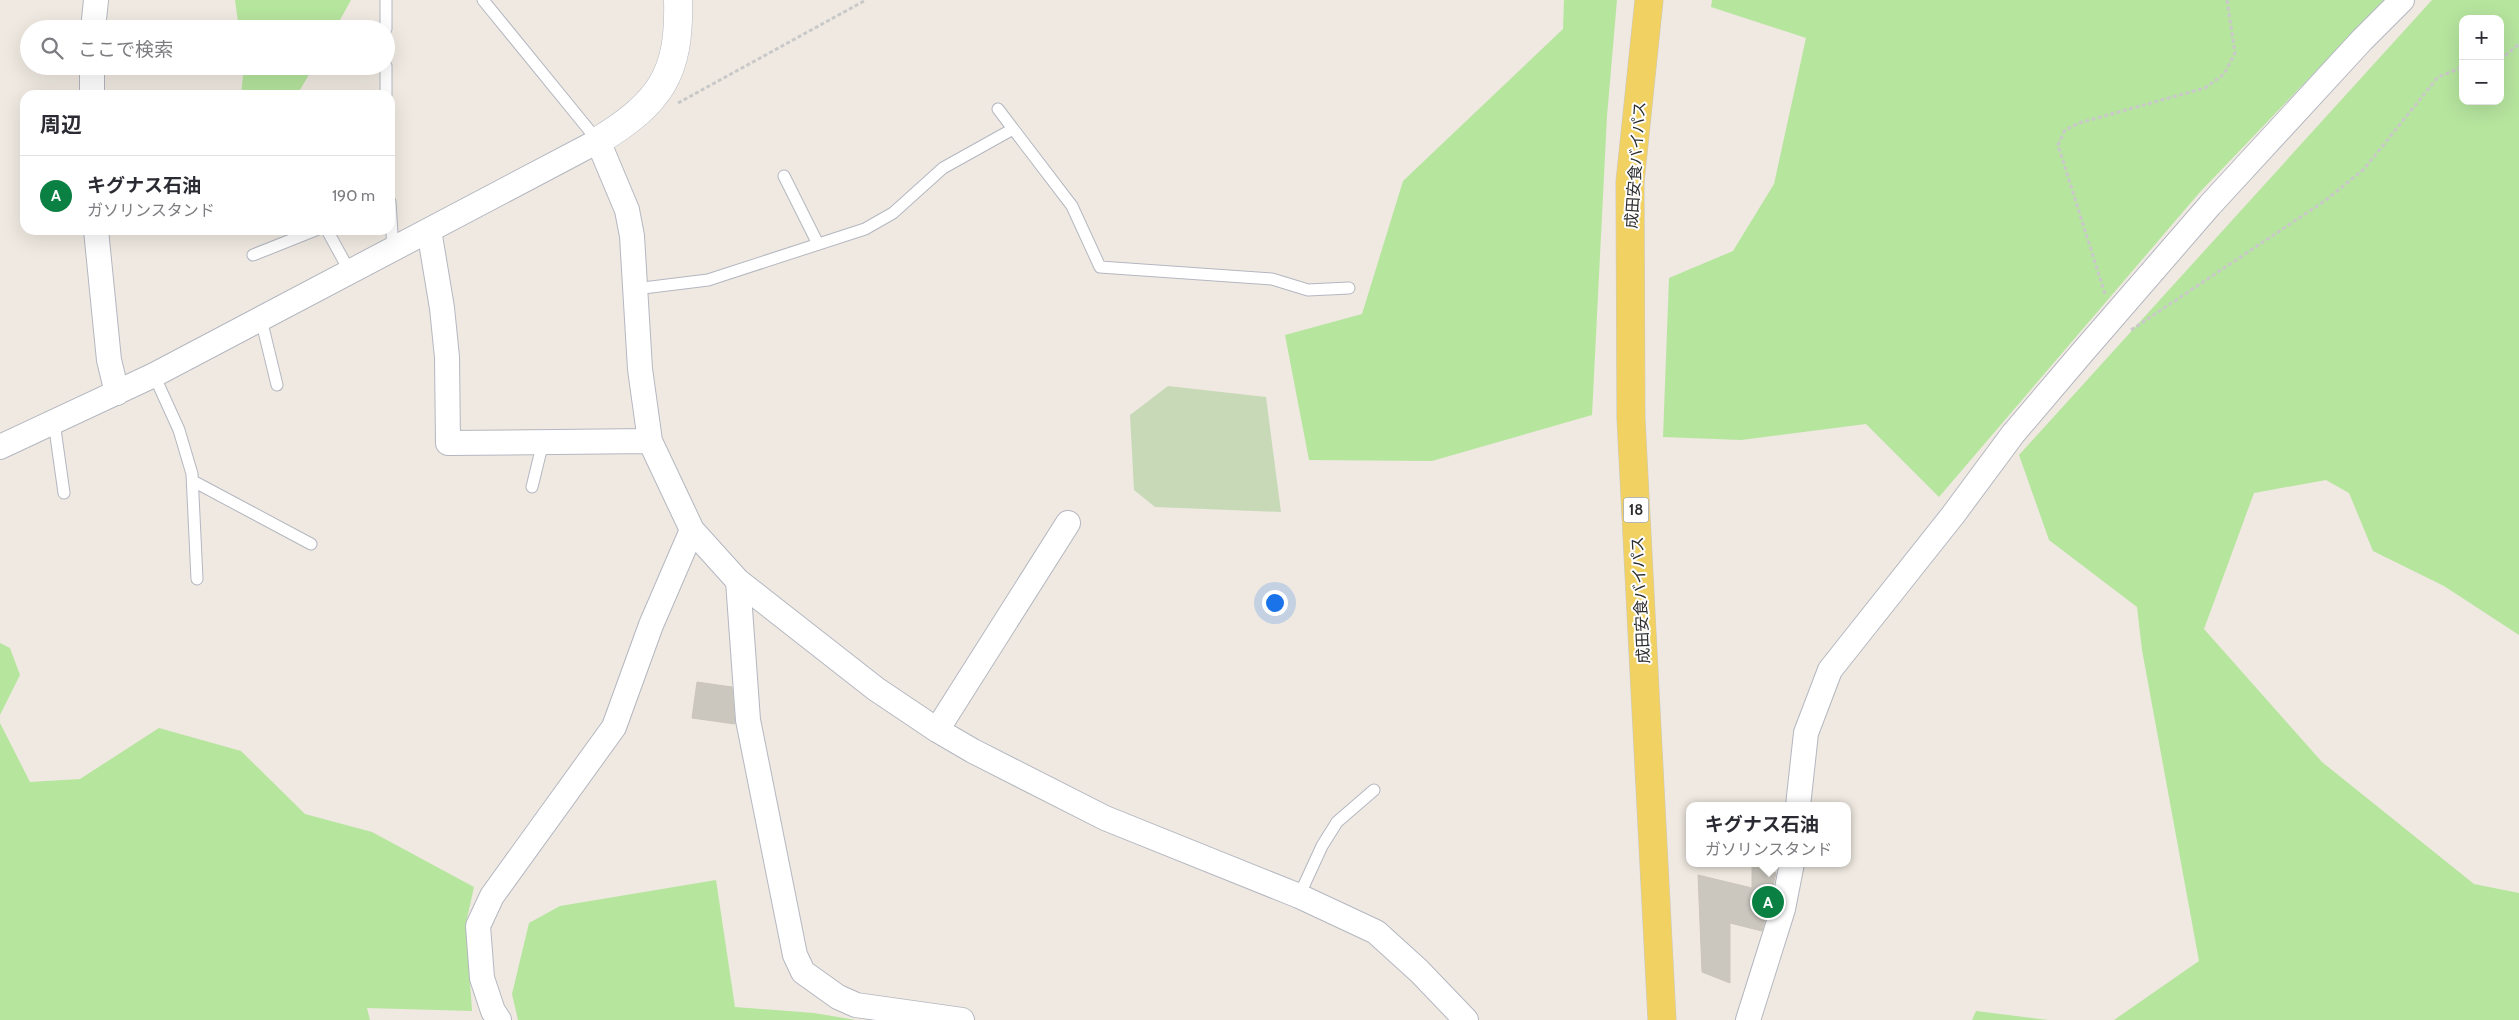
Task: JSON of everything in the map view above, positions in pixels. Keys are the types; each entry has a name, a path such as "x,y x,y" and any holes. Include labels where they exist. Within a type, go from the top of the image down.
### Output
{"main road":[{"name":"成田安食バイパス","path":"1649,0 1630,182 1631,419 1662,1020"}],"street":[{"path":"94,20 96,0"},
{"path":"0,447 154,375 598,141 627,122 660,90 673,62 679,31 678,0"},
{"path":"1798,802 1806,734 1830,670 1953,515 2013,434 2121,324 2210,205 2362,40 2402,0"},
{"path":"92,75 92,90"},
{"path":"598,141 627,210 632,236 643,402 650,441 692,530 738,581 876,689 937,730 1105,818 1299,896 1376,932 1419,970 1466,1020"},
{"path":"429,230 444,328 448,443 650,441"},
{"path":"96,235 109,360 117,393"},
{"path":"937,730 1068,523"},
{"path":"498,1020 482,978 478,926 492,896 614,727 650,625 692,530"},
{"path":"738,581 748,720 795,955 803,972 838,997 856,1005 962,1020"},
{"path":"1748,1020 1783,909 1791,867"}],"lane":[{"path":"386,0 386,20"},
{"path":"483,0 598,141"},
{"path":"386,75 386,90"},
{"path":"998,109 1072,206 1100,267 1272,279 1308,290 1349,288"},
{"path":"635,289 708,280 865,229 893,213 943,168 1014,129"},
{"path":"784,176 818,244"},
{"path":"253,255 303,235"},
{"path":"330,235 350,272"},
{"path":"391,235 392,249"},
{"path":"261,319 277,384"},
{"path":"154,375 179,430 193,482 196,579"},
{"path":"54,422 64,493"},
{"path":"532,487 543,442"},
{"path":"193,482 311,544"},
{"path":"1299,896 1322,846 1337,822 1374,790"}],"path":[{"path":"670,108 866,0"},
{"path":"2227,0 2235,53 2224,74 2204,88 2078,124 2065,130 2058,145 2121,324 2326,200 2364,169 2438,77 2459,69"},
{"path":"2504,57 2519,44"}],"green space":[{"path":"235,0 351,0 340,20 238,20"},
{"path":"1564,0 1617,0 1607,116 1592,415 1432,461 1309,460 1285,335 1362,314 1403,181 1563,29"},
{"path":"1712,0 2384,0 2200,192 1939,497 1866,424 1741,440 1663,437 1669,278 1733,251 1774,184 1806,38 1711,7"},
{"path":"2432,0 2519,0 2519,635 2444,586 2373,551 2349,493 2326,480 2254,493 2204,629 2322,762 2474,884 2519,893 2519,1020 2114,1020 2199,961 2142,650 2137,607 2049,540 2019,455"},
{"path":"243,75 309,75 300,90 242,90"},
{"path":"1168,386 1266,397 1281,512 1155,507 1134,490 1130,415"},
{"path":"0,643 10,648 20,675 0,715"},
{"path":"0,723 30,782 80,779 159,728 241,751 305,814 372,832 474,887 466,923 472,1011 367,1008 370,1020 0,1020"},
{"path":"716,880 735,1007 814,1013 856,1020 518,1020 512,994 529,923 560,906"},
{"path":"1976,1011 2048,1020 1972,1020"}],"building":[{"path":"697,682 732,687 735,724 692,718"},
{"path":"1752,867 1776,873 1762,931 1730,923 1730,983 1702,972 1698,875 1752,888"}],"place":[{"name":"キグナス石油","path":"1768,902"}]}
